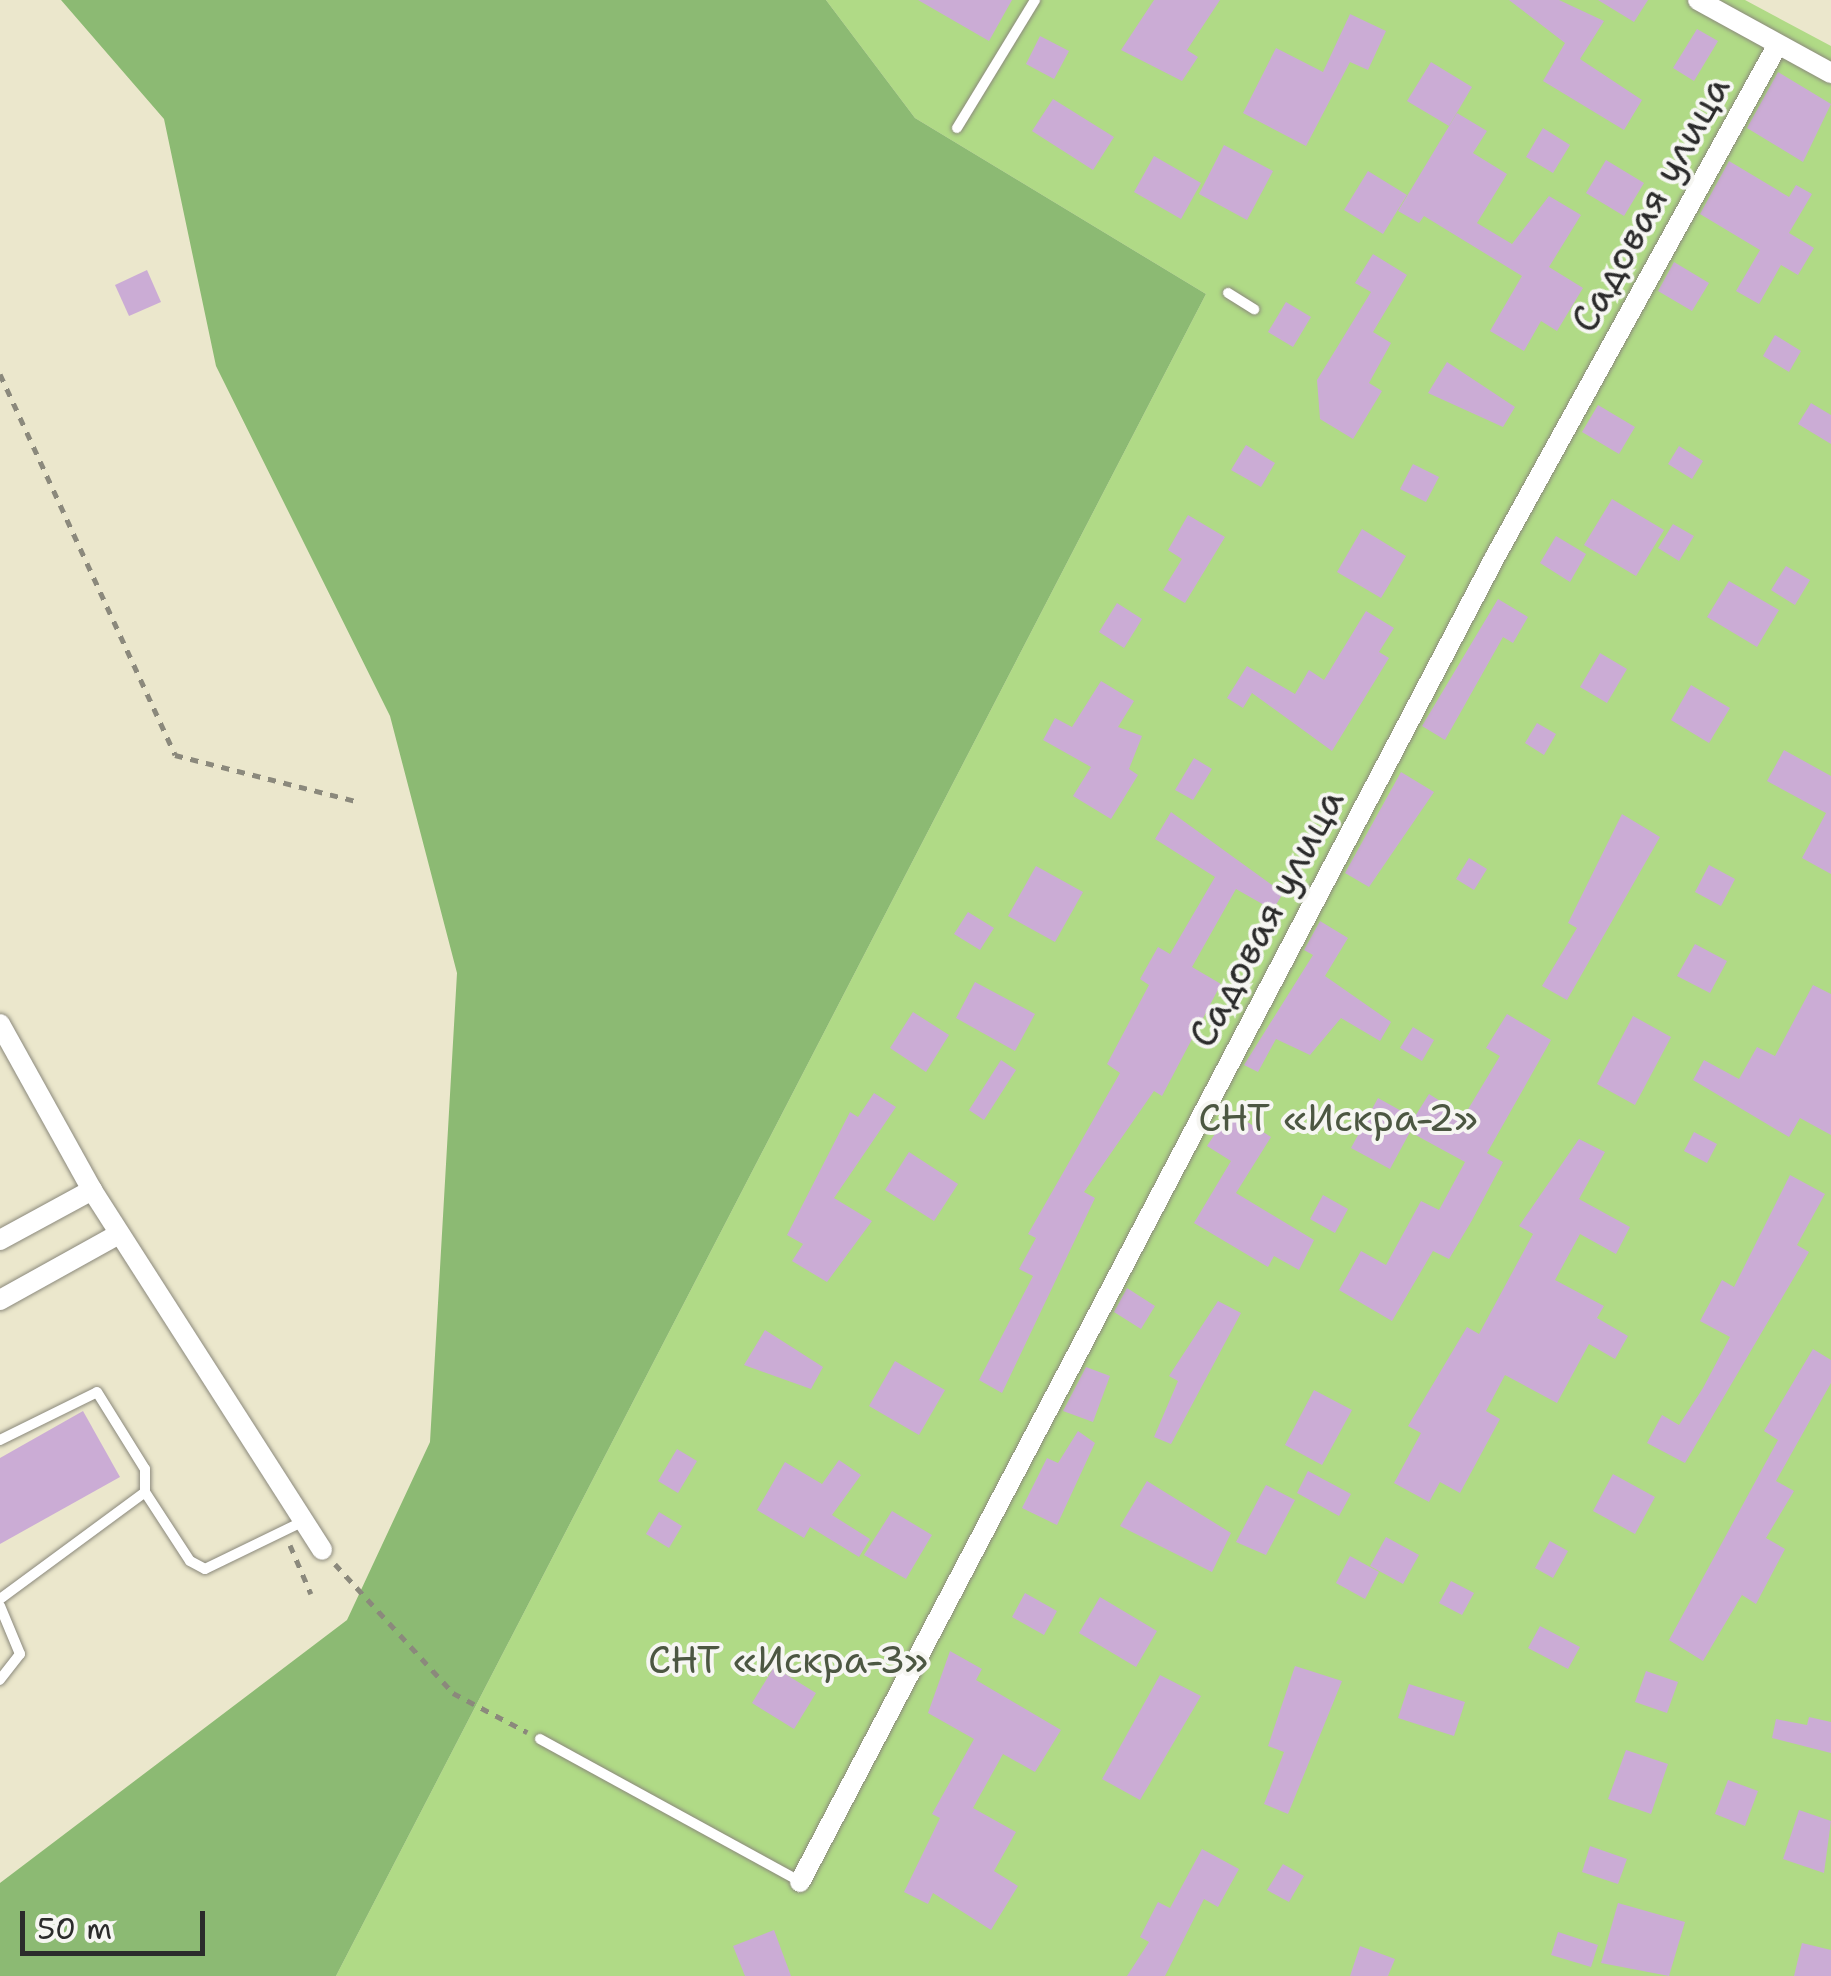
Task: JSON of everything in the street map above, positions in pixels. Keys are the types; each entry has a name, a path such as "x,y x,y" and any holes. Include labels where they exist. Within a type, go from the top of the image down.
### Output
{"street":[{"path":"1698,0 1831,74"},
{"name":"Садовая улица","path":"800,1882 1495,557 1777,46"},
{"path":"0,1024 92,1190 322,1550"},
{"path":"0,1240 92,1190"},
{"path":"0,1300 120,1234"}],"lane":[{"path":"957,128 1035,0"},
{"path":"1228,292 1254,309"},
{"path":"0,1440 97,1392 145,1469 145,1492 190,1561 205,1569 285,1534 304,1521"},
{"path":"0,1680 20,1654 0,1602 145,1492"},
{"path":"540,1739 800,1882"}],"path":[{"path":"0,374 175,755 359,802"},
{"path":"285,1534 310,1594"},
{"path":"322,1550 453,1693 540,1739"}],"green space":[{"path":"61,0 826,0 915,118 1206,294 336,1976 0,1976 0,1883 347,1620 430,1442 457,973 390,716 216,366 164,119"},
{"name":"СНТ «Искра-2»","path":"826,0 1745,0 1831,46 1831,1976 336,1976 1206,294 915,118"}],"building":[{"path":"918,0 1012,0 989,41"},
{"path":"1154,0 1220,0 1187,50 1198,57 1182,81 1121,50"},
{"path":"1509,0 1559,0 1604,21 1580,59 1642,100 1624,130 1543,81 1565,43"},
{"path":"1598,0 1648,0 1634,22"},
{"path":"1350,14 1386,31 1368,70 1350,62 1306,146 1243,113 1276,48 1323,72"},
{"path":"1697,29 1718,41 1694,81 1673,68"},
{"path":"1040,36 1069,51 1054,79 1026,64"},
{"path":"1431,62 1472,87 1449,126 1407,101"},
{"path":"1778,72 1831,104 1803,162 1747,128"},
{"path":"1053,99 1114,137 1093,170 1032,131"},
{"path":"1457,113 1487,131 1473,153 1507,174 1477,223 1512,244 1549,196 1581,215 1549,267 1583,288 1557,331 1541,321 1524,351 1490,331 1522,276 1424,216 1419,223 1398,211"},
{"path":"1543,128 1570,145 1553,173 1526,157"},
{"path":"1224,145 1273,171 1247,220 1199,194"},
{"path":"1154,156 1201,183 1181,219 1134,192"},
{"path":"1606,160 1644,183 1624,216 1586,193"},
{"path":"1729,161 1789,197 1796,185 1812,194 1789,233 1814,248 1798,275 1781,265 1759,304 1736,291 1760,250 1700,214"},
{"path":"1368,171 1407,195 1383,234 1344,210"},
{"path":"1373,254 1407,275 1373,332 1391,343 1369,383 1382,391 1353,439 1320,419 1317,380 1371,292 1355,283"},
{"path":"1674,262 1709,283 1692,311 1658,291"},
{"path":"147,270 161,302 129,316 115,285"},
{"path":"1286,302 1311,317 1293,347 1268,332"},
{"path":"1775,335 1801,351 1789,372 1763,356"},
{"path":"1447,362 1515,407 1503,427 1428,393"},
{"path":"1811,403 1831,415 1831,444 1798,424"},
{"path":"1598,405 1635,427 1619,454 1582,432"},
{"path":"1246,445 1275,463 1261,487 1231,470"},
{"path":"1679,446 1703,461 1692,479 1668,464"},
{"path":"1413,464 1439,477 1426,502 1400,489"},
{"path":"1612,499 1664,530 1636,576 1584,545"},
{"path":"1188,515 1225,537 1185,603 1163,590 1182,559 1168,550"},
{"path":"1673,524 1694,536 1679,561 1658,548"},
{"path":"1362,529 1406,556 1381,598 1337,572"},
{"path":"1556,536 1586,554 1570,582 1540,563"},
{"path":"1786,566 1810,580 1795,605 1771,590"},
{"path":"1729,581 1779,610 1757,647 1707,617"},
{"path":"1498,599 1528,617 1513,643 1503,637 1445,740 1422,726"},
{"path":"1117,603 1142,619 1124,648 1099,632"},
{"path":"1366,611 1394,628 1379,652 1389,658 1332,751 1252,693 1243,708 1227,698 1247,666 1295,694 1309,670 1324,680"},
{"path":"1600,653 1627,669 1607,703 1580,687"},
{"path":"1101,681 1134,701 1118,727 1142,736 1129,769 1138,775 1111,819 1073,796 1091,767 1043,740 1055,718 1072,727"},
{"path":"1691,685 1730,708 1709,743 1671,720"},
{"path":"1537,723 1556,734 1544,755 1525,743"},
{"path":"1784,750 1831,776 1831,874 1802,858 1826,813 1767,781"},
{"path":"1194,758 1212,769 1193,800 1175,790"},
{"path":"1401,772 1434,792 1369,887 1345,873"},
{"path":"1171,812 1283,893 1273,910 1236,889 1192,967 1221,984 1162,1096 1154,1091 1084,1192 1095,1198 1002,1393 979,1380 1033,1276 1019,1269 1036,1238 1028,1234 1120,1073 1107,1064 1149,985 1140,979 1158,947 1170,954 1215,877 1155,839"},
{"path":"1622,814 1660,837 1567,1000 1542,986 1577,928 1568,923"},
{"path":"1469,858 1487,869 1474,890 1456,879"},
{"path":"1709,865 1735,879 1721,906 1695,892"},
{"path":"1036,866 1083,892 1055,942 1008,916"},
{"path":"968,912 994,928 980,950 954,934"},
{"path":"1320,921 1348,938 1325,976 1391,1022 1380,1041 1341,1018 1310,1055 1276,1039 1258,1072 1244,1065 1313,955 1304,950"},
{"path":"1695,944 1727,961 1710,993 1677,976"},
{"path":"975,982 1035,1014 1015,1051 956,1018"},
{"path":"1813,985 1831,994 1831,1135 1800,1118 1789,1137 1693,1080 1704,1060 1739,1079 1757,1047 1775,1056"},
{"path":"913,1012 949,1035 926,1072 890,1048"},
{"path":"1507,1014 1551,1040 1487,1153 1503,1162 1471,1222 1449,1259 1433,1251 1392,1321 1339,1290 1361,1251 1386,1265 1421,1201 1439,1210 1465,1162 1410,1132 1390,1169 1351,1148 1378,1098 1414,1118 1429,1094 1464,1116 1500,1056 1486,1048"},
{"path":"1633,1016 1671,1037 1635,1105 1597,1084"},
{"path":"1413,1027 1434,1040 1422,1061 1400,1048"},
{"path":"1001,1060 1016,1070 984,1120 969,1110"},
{"path":"874,1093 896,1107 834,1198 872,1221 827,1282 792,1261 803,1244 787,1235 850,1112 858,1117"},
{"path":"1230,1111 1271,1137 1236,1193 1314,1240 1299,1270 1274,1256 1268,1267 1194,1223 1231,1161 1207,1146"},
{"path":"1694,1132 1717,1144 1707,1163 1684,1151"},
{"path":"1579,1139 1605,1152 1579,1199 1630,1227 1616,1254 1580,1234 1555,1280 1604,1306 1597,1318 1628,1336 1615,1359 1589,1344 1557,1403 1505,1375 1486,1411 1500,1419 1460,1493 1440,1482 1429,1502 1394,1483 1421,1433 1408,1426 1467,1327 1479,1334 1533,1234 1519,1226"},
{"path":"909,1152 958,1184 934,1221 885,1190"},
{"path":"1790,1175 1825,1194 1797,1245 1809,1252 1685,1463 1647,1443 1662,1415 1679,1425 1703,1388 1730,1337 1700,1321 1722,1280 1734,1287"},
{"path":"1323,1195 1348,1209 1335,1233 1310,1219"},
{"path":"1127,1288 1155,1306 1141,1329 1114,1312"},
{"path":"1218,1301 1241,1313 1171,1444 1154,1437 1178,1381 1169,1376"},
{"path":"765,1330 823,1367 811,1389 744,1365"},
{"path":"1813,1349 1831,1360 1831,1383 1776,1481 1794,1491 1766,1538 1785,1549 1756,1604 1742,1595 1703,1661 1669,1640 1778,1440 1764,1431"},
{"path":"895,1361 945,1390 919,1435 869,1406"},
{"path":"1086,1367 1110,1376 1093,1422 1063,1411"},
{"path":"1314,1390 1352,1410 1322,1465 1285,1445"},
{"path":"83,1411 120,1477 0,1544 0,1458"},
{"path":"1078,1431 1095,1443 1057,1525 1022,1508 1047,1458 1058,1463"},
{"path":"677,1449 697,1461 678,1493 658,1481"},
{"path":"839,1460 861,1475 832,1515 870,1539 859,1557 810,1527 804,1538 757,1510 785,1462 822,1484"},
{"path":"1308,1471 1351,1494 1339,1516 1297,1493"},
{"path":"1613,1474 1655,1497 1635,1534 1593,1511"},
{"path":"1147,1481 1231,1533 1212,1572 1120,1526"},
{"path":"1266,1485 1295,1500 1266,1555 1236,1542"},
{"path":"892,1511 932,1535 906,1579 864,1555"},
{"path":"659,1512 682,1526 669,1548 646,1534"},
{"path":"1386,1537 1419,1555 1403,1584 1370,1566"},
{"path":"1550,1541 1568,1551 1553,1578 1535,1568"},
{"path":"1350,1556 1379,1572 1365,1599 1336,1583"},
{"path":"1451,1581 1474,1593 1462,1615 1439,1603"},
{"path":"1025,1593 1057,1611 1044,1635 1012,1617"},
{"path":"1100,1597 1157,1631 1136,1667 1079,1633"},
{"path":"1540,1626 1580,1647 1568,1669 1528,1648"},
{"path":"950,1651 982,1669 976,1680 1061,1730 1035,1772 1003,1754 973,1808 1016,1832 994,1871 1018,1886 991,1930 933,1893 928,1904 904,1892 940,1818 932,1814 974,1739 928,1713"},
{"path":"1295,1666 1342,1681 1288,1814 1264,1804 1284,1752 1268,1746"},
{"path":"774,1667 816,1693 794,1729 752,1703"},
{"path":"1646,1671 1678,1682 1667,1713 1635,1702"},
{"path":"1160,1675 1201,1696 1140,1800 1102,1779"},
{"path":"1409,1684 1465,1702 1454,1736 1398,1718"},
{"path":"1809,1717 1831,1722 1831,1753 1772,1738 1776,1719 1807,1725"},
{"path":"1626,1750 1668,1764 1651,1814 1608,1799"},
{"path":"1728,1780 1758,1791 1745,1826 1715,1814"},
{"path":"1799,1810 1831,1821 1824,1873 1783,1859"},
{"path":"1590,1846 1627,1859 1618,1884 1582,1872"},
{"path":"1202,1849 1239,1869 1218,1907 1204,1899 1165,1976 1127,1976 1149,1942 1140,1937 1158,1902 1170,1908"},
{"path":"1283,1864 1304,1876 1289,1902 1267,1890"},
{"path":"1618,1903 1685,1922 1669,1976 1601,1963"},
{"path":"774,1930 791,1976 745,1976 733,1946"},
{"path":"1558,1932 1598,1945 1591,1967 1551,1955"},
{"path":"1802,1943 1831,1950 1831,1976 1794,1976"},
{"path":"1360,1946 1395,1959 1388,1976 1350,1976"}],"park label":[{"name":"СНТ «Искра-3»","path":"788,1660"}]}
